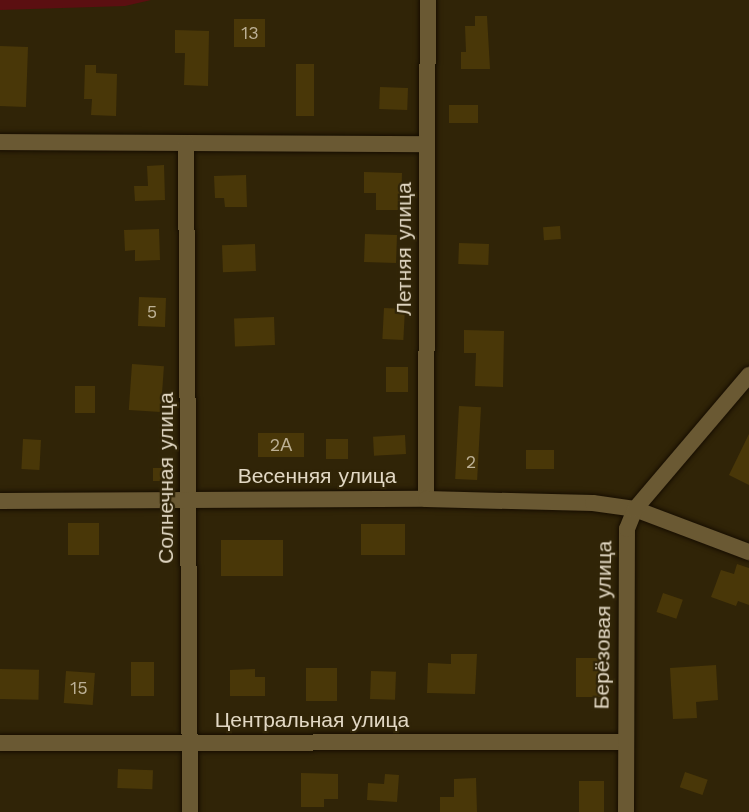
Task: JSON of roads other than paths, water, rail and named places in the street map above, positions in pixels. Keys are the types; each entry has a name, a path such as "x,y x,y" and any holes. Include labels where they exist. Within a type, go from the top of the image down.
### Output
{"street":[{"name":"Летняя улица","path":"426,498 428,0"},
{"path":"0,142 427,144"},
{"name":"Солнечная улица","path":"186,143 190,812"},
{"name":"Берёзовая улица","path":"626,812 624,742 627,529 634,509 749,375"},
{"name":"Весенняя улица","path":"0,501 426,498 545,501 634,509 749,552"},
{"name":"Центральная улица","path":"0,743 624,742"}]}
